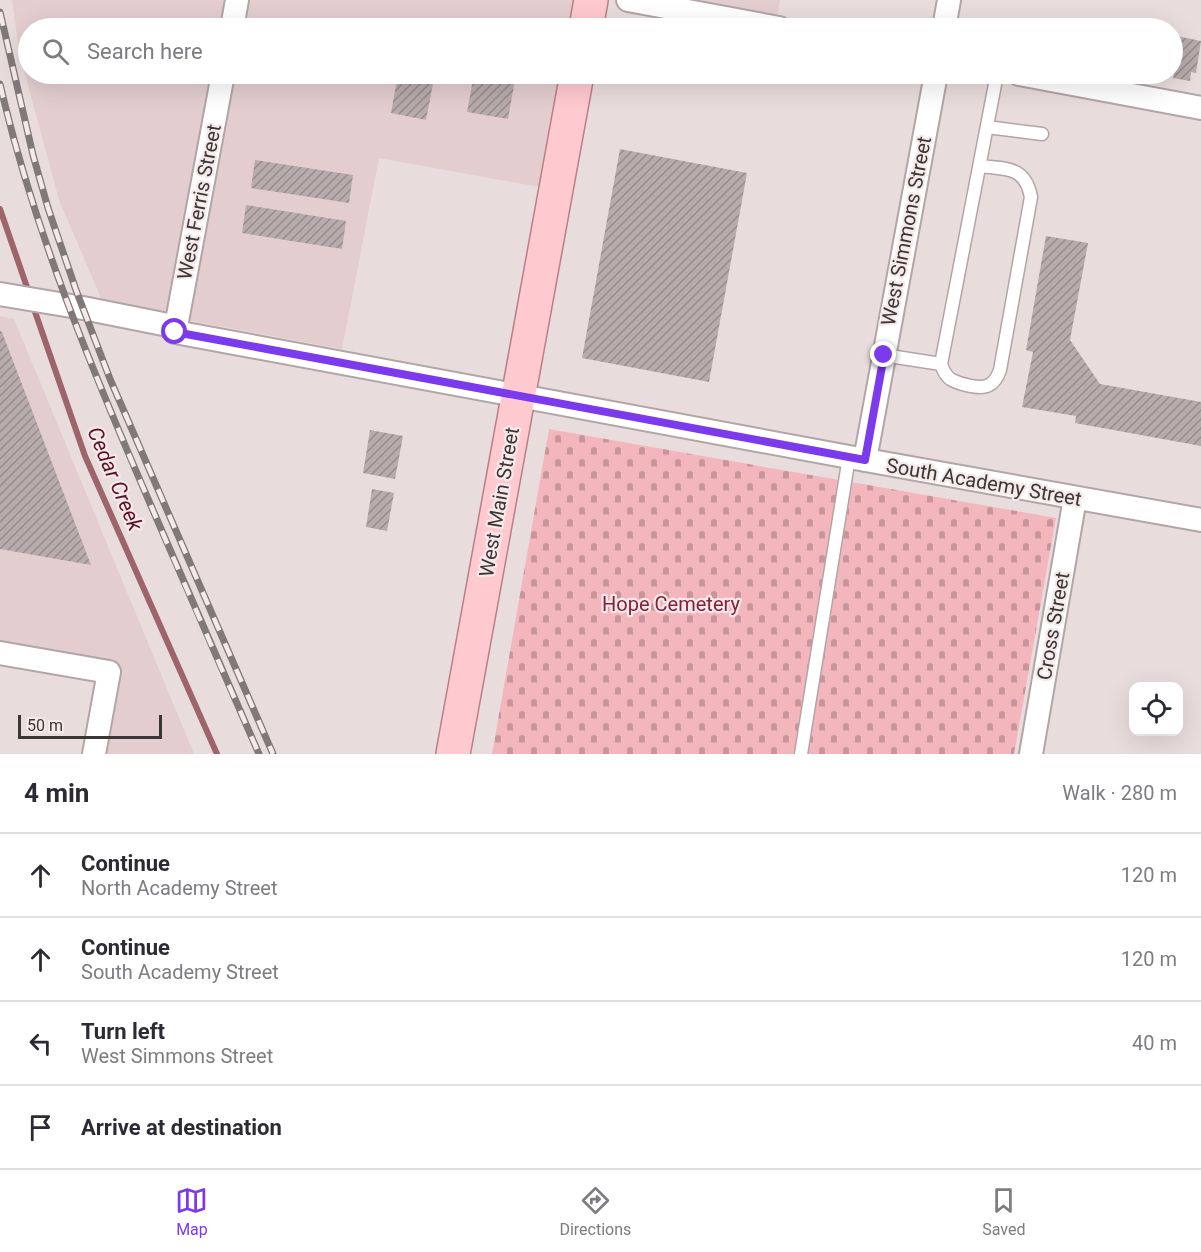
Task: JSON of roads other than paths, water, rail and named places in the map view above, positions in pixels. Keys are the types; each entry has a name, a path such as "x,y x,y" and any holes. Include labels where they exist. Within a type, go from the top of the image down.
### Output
{"main road":[{"path":"588,18 591,0"},
{"name":"West Main Street","path":"453,754 576,84"}],"street":[{"path":"233,18 237,0"},
{"path":"628,0 725,18"},
{"path":"946,18 949,0"},
{"name":"West Ferris Street","path":"175,332 221,84"},
{"name":"West Simmons Street","path":"857,459 884,355 934,84"},
{"path":"1073,84 1201,108"},
{"path":"0,294 72,314"},
{"path":"0,308 72,314"},
{"name":"South Academy Street","path":"72,314 83,308 168,325 175,332 857,459 1201,520"},
{"name":"Cross Street","path":"1031,754 1075,498"},
{"path":"0,653 109,672 94,754"}],"lane":[{"path":"980,166 1008,169 1022,176 1029,185 1031,197 1000,370 991,384 981,388 950,379 941,364 995,84"},
{"path":"987,127 1042,134"},
{"path":"884,355 941,364"},
{"path":"801,754 857,459"}],"waterway":[{"name":"Cedar Creek","path":"0,209 29,293"},
{"name":"Cedar Creek","path":"33,306 85,456 217,754"}],"railway":[{"path":"0,12 33,155 76,290 110,379 273,754"},
{"path":"0,84 30,193 66,299 130,456 259,754"}],"park label":[{"name":"Hope Cemetery","path":"671,604"}]}
